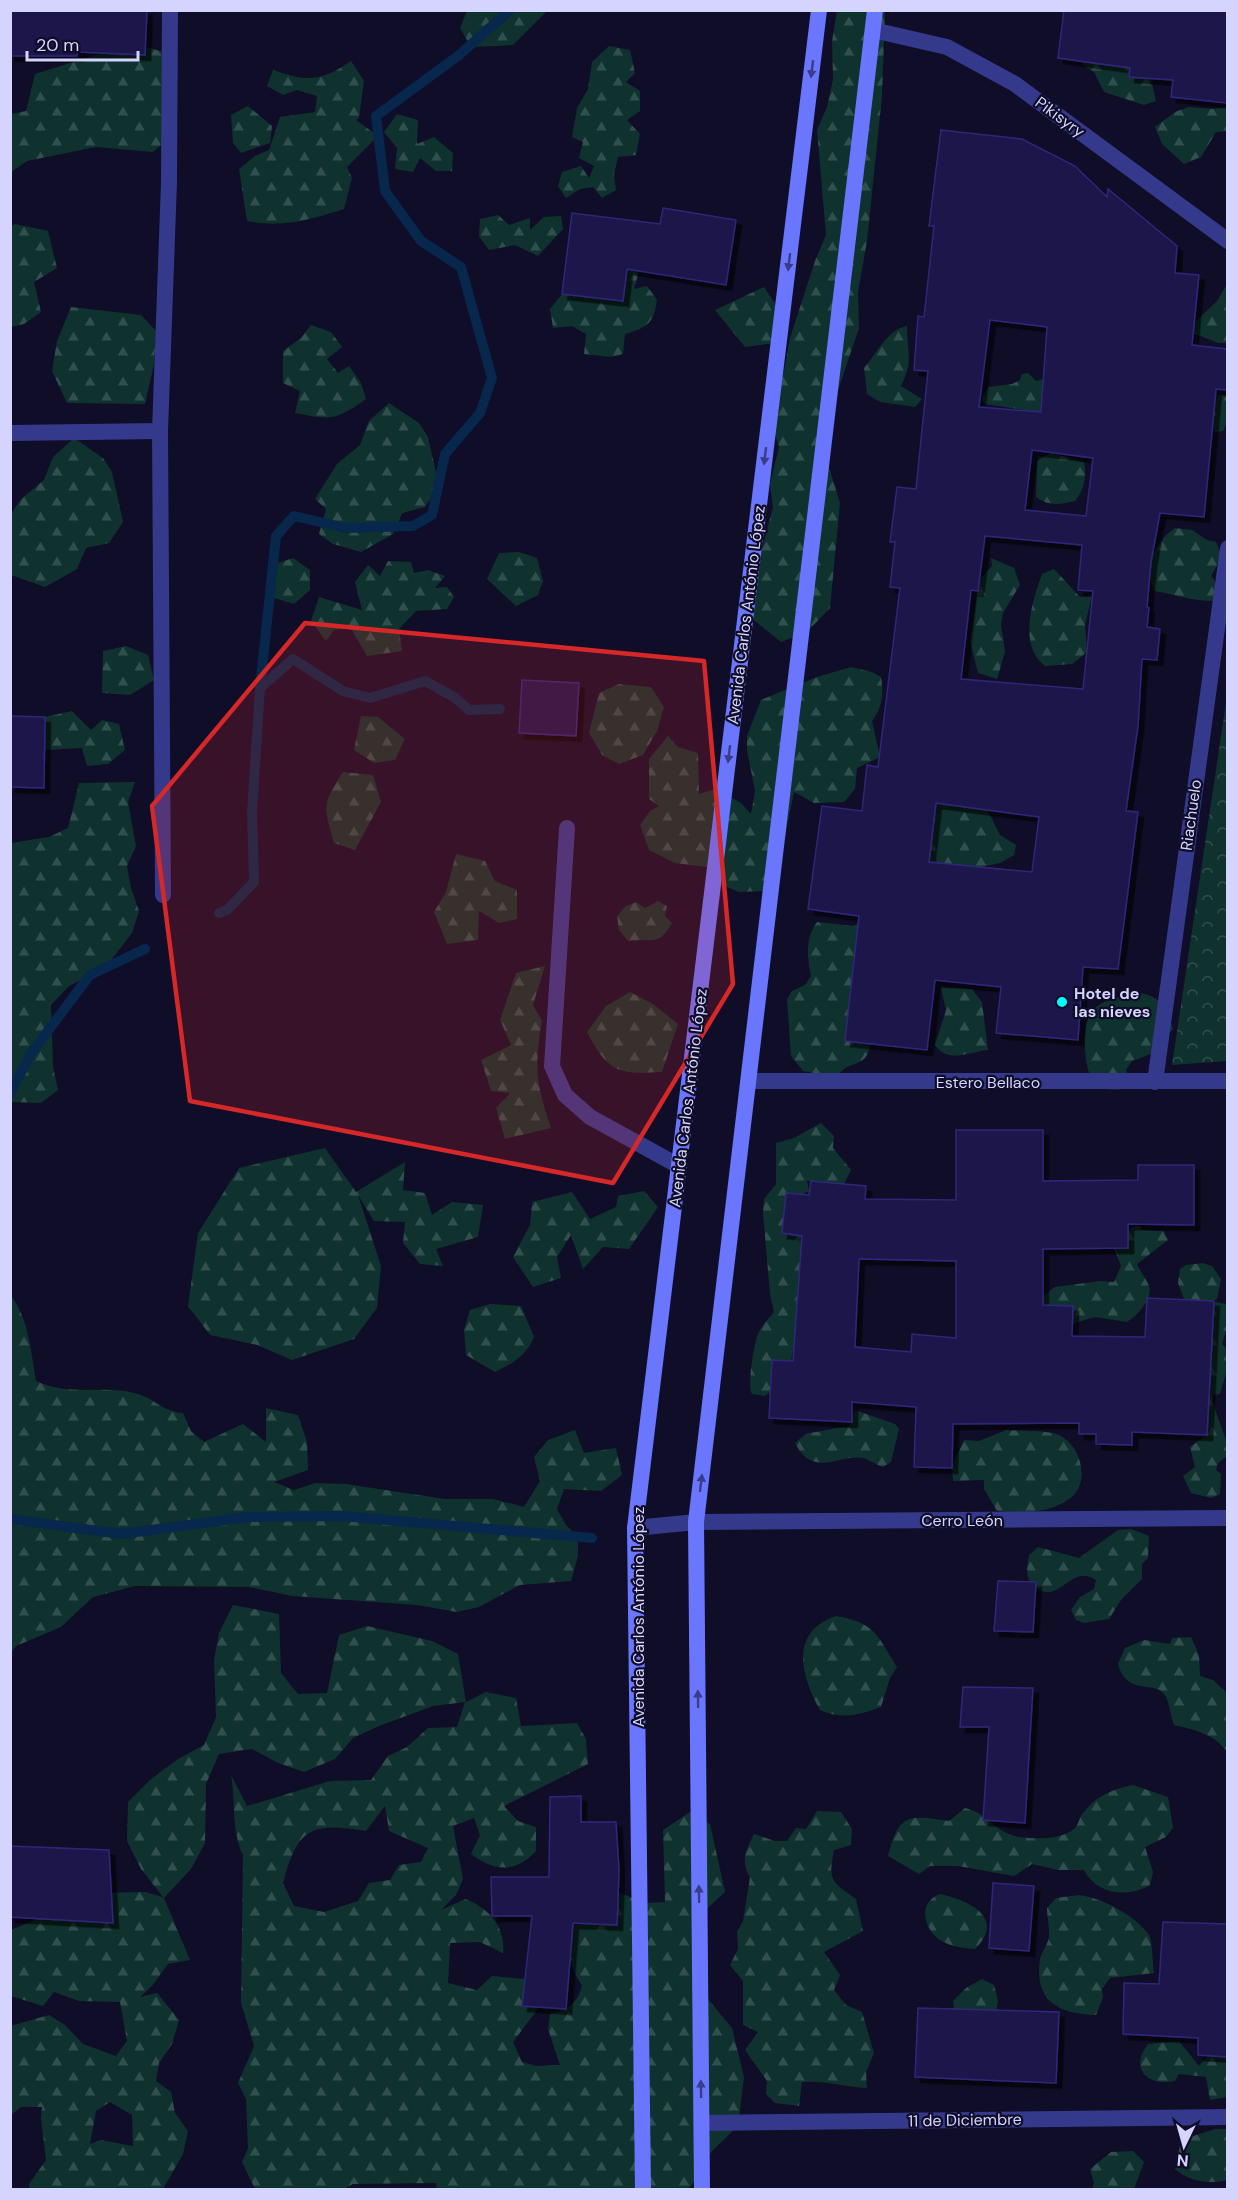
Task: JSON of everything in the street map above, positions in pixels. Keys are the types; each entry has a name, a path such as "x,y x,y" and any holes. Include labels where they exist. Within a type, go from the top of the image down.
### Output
{"main road":[{"name":"Avenida Carlos António López","path":"644,2190 635,1528 819,10"},
{"path":"702,2190 696,1522 875,10"}],"street":[{"path":"163,895 160,431 169,182 170,10"},
{"name":"Pikisyry","path":"873,30 947,47 1016,84 1227,241"},
{"path":"10,433 160,431"},
{"name":"Riachuelo","path":"1155,1082 1227,548"},
{"path":"567,828 552,1066 565,1095 590,1117 679,1166"},
{"name":"Estero Bellaco","path":"749,1081 1227,1081"},
{"name":"Cerro León","path":"635,1528 696,1522 1227,1518"},
{"name":"11 de Diciembre","path":"702,2123 1227,2117"}],"highlighted area":[{"path":"305,623 704,661 733,984 613,1183 190,1101 152,806"}],"green space":[{"path":"547,10 513,45 471,47 460,28 467,11"},
{"path":"837,11 885,11 882,96 867,241 858,292 859,328 836,396 828,464 840,503 830,608 807,632 781,642 745,613 773,507 770,484 779,447 768,411 784,371 790,338 815,261 826,235 817,130 827,107 833,79 832,41"},
{"path":"134,43 163,52 169,138 153,152 96,147 27,161 11,172 11,114 26,111 35,74"},
{"path":"1132,45 1129,76 1151,79 1156,101 1144,105 1104,92 1094,72 1084,66 1079,58"},
{"path":"609,46 630,50 635,73 626,82 640,91 640,111 627,120 640,134 636,155 618,157 614,175 616,190 602,198 593,187 580,189 566,198 558,186 562,172 581,166 589,178 594,166 579,158 583,142 572,137 577,108 588,89 592,62"},
{"path":"351,61 364,81 359,118 356,120 378,136 347,167 352,178 344,209 284,223 247,221 239,169 255,156 269,150 280,117 315,112 317,96 297,90 283,95 267,86 273,70 296,77 314,78 331,73"},
{"path":"248,106 272,126 270,143 241,153 233,143 231,115"},
{"path":"1188,107 1213,109 1227,107 1227,131 1216,132 1201,157 1184,164 1162,144 1155,127 1175,112"},
{"path":"397,114 418,120 417,144 434,137 453,153 452,171 436,171 420,158 413,172 395,169 397,148 384,132"},
{"path":"498,215 509,225 530,218 530,230 544,217 561,216 563,229 538,256 515,245 489,250 479,236 480,219"},
{"path":"15,224 48,231 57,268 34,282 41,312 24,324 11,327 10,227"},
{"path":"623,263 640,268 634,289 647,286 657,300 654,314 644,327 625,334 623,354 611,357 584,354 586,334 572,326 553,328 550,309 562,294 583,298 588,291 608,289 614,302 621,285"},
{"path":"1227,284 1227,343 1218,343 1193,333 1193,324 1217,301"},
{"path":"764,287 780,311 776,343 745,347 715,310"},
{"path":"71,307 141,315 156,331 154,364 145,404 67,403 52,371 57,341"},
{"path":"311,325 331,332 342,347 327,359 338,373 349,366 361,383 366,399 332,417 295,413 300,391 283,383 283,351 301,338"},
{"path":"907,326 909,363 901,386 922,399 915,407 880,402 867,394 864,368 888,337"},
{"path":"1028,373 1036,381 1054,376 1101,421 984,404 982,399 988,387 1012,384 1020,380 1022,374"},
{"path":"1212,396 1227,396 1227,422 1223,431 1216,432 1202,426"},
{"path":"389,403 419,423 428,437 439,486 425,507 402,513 393,534 361,552 333,544 319,534 326,509 315,499 337,464 360,445 369,421"},
{"path":"74,438 103,458 112,472 123,522 109,543 86,548 77,569 45,587 11,575 11,514 21,499 44,480 53,457"},
{"path":"1050,453 1084,462 1084,483 1075,501 1060,504 1036,497 1037,461"},
{"path":"1175,528 1192,530 1207,540 1216,542 1222,556 1211,576 1222,590 1213,601 1190,599 1154,591 1150,573 1153,556 1161,541"},
{"path":"519,552 537,558 543,581 538,595 516,606 487,579 499,553"},
{"path":"293,558 310,570 310,590 294,604 274,598 268,576 278,563"},
{"path":"991,558 1014,568 1020,585 1003,613 1001,624 1005,652 997,679 978,673 970,641 979,580 992,566"},
{"path":"388,561 411,562 414,573 428,570 445,576 435,588 447,587 454,597 447,609 416,611 399,629 402,651 367,656 350,627 334,630 326,641 311,621 319,597 362,610 355,582 368,565 380,576"},
{"path":"1054,569 1080,597 1092,596 1085,625 1087,652 1072,664 1045,666 1032,647 1031,610 1042,574"},
{"path":"126,646 148,655 154,680 130,695 102,693 103,651"},
{"path":"851,667 872,672 881,677 881,700 872,721 880,757 857,768 855,789 844,802 814,803 794,792 776,880 766,891 739,892 720,884 714,868 675,863 649,850 640,825 650,811 659,806 649,799 649,759 668,736 678,747 698,753 699,794 716,789 741,803 751,814 755,791 747,750 747,736 761,700 817,677"},
{"path":"619,684 651,687 664,707 657,731 643,755 619,764 602,755 589,733 599,693"},
{"path":"1227,696 1227,1061 1172,1065"},
{"path":"72,711 91,730 102,720 119,724 125,750 108,764 87,766 82,748 45,750 45,717"},
{"path":"361,716 378,717 405,739 395,760 374,763 354,750"},
{"path":"911,746 987,809 1000,835 1016,845 1014,855 1000,863 981,867 975,881 934,896"},
{"path":"343,772 373,775 381,802 355,850 334,843 328,821 326,806 328,799"},
{"path":"135,782 128,802 136,846 127,866 131,888 139,911 132,933 105,968 69,986 51,1005 53,1067 58,1090 41,1103 11,1102 11,843 49,837 68,828 79,783"},
{"path":"456,854 485,861 495,881 517,890 517,919 499,923 479,911 478,940 447,944 434,912 446,892"},
{"path":"658,901 667,906 665,916 672,923 667,931 663,936 654,940 628,941 619,930 617,916 626,906 636,902 645,908"},
{"path":"869,919 846,1041 870,1044 869,1052 866,1057 841,1071 836,1077 803,1071 791,1056 787,999 792,991 805,985 811,976 808,948 813,928 817,922 853,926"},
{"path":"545,966 533,1005 542,1021 537,1063 539,1087 551,1128 505,1139 496,1108 510,1093 491,1091 481,1060 511,1045 500,1020 516,973"},
{"path":"941,988 972,989 982,1002 988,1050 952,1055 940,1051 935,1045 946,1010"},
{"path":"630,992 653,1004 678,1024 662,1072 635,1073 616,1068 601,1056 587,1032 606,1006"},
{"path":"1138,993 1158,1000 1173,1029 1151,1054 1132,1061 1126,1070 1129,1078 1123,1089 1103,1088 1093,1081 1087,1065 1085,1033 1087,1023 1094,1009 1104,1002"},
{"path":"821,1123 834,1136 833,1148 851,1170 844,1184 807,1181 809,1191 801,1195 782,1233 800,1236 804,1240 796,1335 790,1366 770,1393 764,1396 752,1394 751,1373 757,1337 762,1326 774,1312 770,1294 763,1213 764,1199 776,1184 776,1143 794,1138"},
{"path":"325,1148 356,1192 405,1162 403,1190 425,1193 432,1215 452,1202 483,1205 478,1237 436,1249 443,1266 420,1264 403,1243 405,1222 374,1221 358,1195 381,1266 377,1308 354,1339 292,1360 257,1345 210,1335 188,1306 198,1233 239,1168"},
{"path":"644,1191 658,1207 629,1249 603,1247 583,1269 571,1235 557,1257 561,1278 533,1287 513,1257 530,1225 532,1202 572,1192 590,1219 616,1207 618,1196"},
{"path":"1138,1225 1143,1230 1164,1231 1168,1240 1137,1264 1150,1291 1143,1307 1127,1322 1095,1317 1055,1329 1028,1306 1055,1287 1100,1281 1114,1282 1121,1266 1114,1248 1121,1233"},
{"path":"1203,1263 1212,1266 1221,1279 1217,1299 1212,1301 1184,1299 1178,1283 1180,1269 1186,1265"},
{"path":"11,1296 26,1326 36,1381 63,1389 115,1390 141,1395 164,1408 183,1413 191,1431 204,1442 243,1424 266,1442 266,1408 298,1415 307,1442 308,1470 274,1482 294,1490 315,1483 346,1484 445,1499 493,1499 524,1507 540,1481 534,1457 548,1440 575,1430 584,1453 616,1448 622,1475 601,1491 564,1489 557,1509 566,1525 578,1537 578,1556 571,1581 520,1585 479,1607 457,1612 417,1605 292,1596 249,1587 135,1586 93,1597 61,1627 16,1646 11,1653"},
{"path":"1214,1302 1227,1304 1228,1325 1222,1344 1227,1349 1227,1370 1220,1394 1213,1395 1212,1401 1227,1443 1227,1456 1218,1463 1216,1470 1221,1474 1220,1494 1211,1498 1191,1493 1183,1476 1195,1467 1190,1447 1207,1435"},
{"path":"490,1304 521,1306 534,1337 518,1358 495,1372 466,1355 464,1330 470,1310"},
{"path":"855,1410 895,1424 899,1429 891,1462 883,1467 866,1459 857,1458 820,1463 803,1454 795,1443 807,1433 849,1427"},
{"path":"1006,1430 1053,1433 1070,1444 1076,1452 1082,1473 1076,1492 1061,1504 1044,1510 997,1511 984,1489 984,1480 953,1481 952,1466 964,1440 979,1441"},
{"path":"1131,1529 1149,1536 1148,1558 1142,1564 1142,1579 1121,1600 1109,1619 1084,1623 1076,1620 1071,1610 1080,1597 1094,1589 1096,1580 1090,1577 1079,1576 1049,1592 1036,1588 1029,1580 1027,1571 1029,1555 1038,1547 1079,1558 1118,1530"},
{"path":"233,1605 279,1614 281,1673 298,1694 327,1693 339,1635 367,1626 432,1641 458,1654 466,1702 486,1692 516,1698 521,1726 577,1723 586,1739 588,1764 504,1806 518,1821 536,1827 536,1851 528,1858 512,1867 496,1867 488,1864 471,1854 480,1835 474,1818 453,1826 463,1879 456,1895 441,1910 465,1899 481,1907 494,1919 502,1935 503,1953 480,1942 450,1943 448,1983 477,1990 492,1976 525,1979 539,1990 537,2010 513,2042 522,2062 536,2066 560,2065 548,2029 550,2014 571,2005 578,1997 582,1985 571,1962 561,1922 618,1892 645,1903 665,1902 663,1830 690,1812 710,1824 725,1892 701,1914 690,1903 702,1934 702,1992 732,2028 744,2077 738,2126 712,2151 689,2189 437,2190 436,2183 353,2184 342,2190 255,2189 242,2162 248,2148 246,2099 238,2083 254,2046 241,2003 243,1855 235,1826 231,1775 247,1806 330,1781 371,1780 388,1756 407,1747 428,1728 457,1727 465,1702 433,1706 379,1726 353,1738 335,1759 304,1772 278,1763 252,1749 219,1754 206,1784 205,1843 191,1869 164,1898 190,1960 168,1964 152,1986 140,1997 157,1993 179,2020 172,2044 159,2063 156,2081 171,2092 175,2113 188,2131 183,2154 163,2189 30,2189 29,2184 46,2160 41,2118 42,2107 21,2107 11,2115 10,2026 49,2015 65,2025 83,2044 116,2056 127,2041 120,2002 79,2001 54,1992 43,2006 11,1996 11,1930 99,1893 145,1892 163,1897 141,1869 127,1841 128,1802 151,1779 178,1759 204,1745 216,1717 214,1660 219,1633","holes":["385,1806 389,1831 428,1848 421,1862 399,1865 390,1880 369,1883 358,1901 324,1912 294,1906 283,1883 294,1850 301,1840 309,1833 319,1829 347,1828 366,1831","110,2102 132,2115 133,2146 101,2140 90,2144 96,2111"]},
{"path":"836,1616 860,1622 874,1632 897,1667 890,1678 881,1707 858,1714 836,1715 820,1710 813,1697 804,1669 805,1644 811,1633 821,1623"},
{"path":"1191,1637 1199,1655 1200,1676 1213,1680 1227,1693 1227,1752 1210,1737 1174,1725 1166,1697 1162,1692 1128,1681 1118,1664 1125,1648 1144,1640 1170,1644 1172,1638"},
{"path":"1133,1785 1168,1797 1173,1828 1166,1837 1145,1847 1153,1872 1150,1885 1132,1892 1113,1892 1105,1889 1097,1885 1084,1870 1058,1870 1032,1864 1014,1876 958,1866 930,1866 919,1874 888,1856 896,1832 907,1820 924,1818 949,1821 965,1808 980,1814 1011,1835 1034,1838 1055,1837 1074,1829 1083,1813 1099,1798 1111,1791"},
{"path":"817,1811 841,1812 852,1829 851,1845 834,1850 831,1868 836,1884 856,1899 863,1931 824,1952 840,1975 834,1990 846,2005 862,2012 874,2053 866,2072 867,2088 802,2082 799,2106 775,2103 766,2094 767,2081 745,2050 758,2032 743,2025 743,1981 730,1965 738,1949 737,1932 743,1921 750,1877 745,1866 745,1855 754,1834 775,1841 787,1841 796,1828 806,1829"},
{"path":"940,1894 971,1906 985,1919 987,1928 984,1938 975,1949 949,1944 939,1939 930,1930 925,1918 926,1906 929,1901"},
{"path":"1079,1895 1098,1900 1127,1914 1149,1935 1151,1942 1154,1973 1110,1978 1102,1989 1103,1998 1096,2015 1070,2012 1051,2002 1045,1995 1039,1973 1040,1959 1049,1937 1047,1908 1056,1898"},
{"path":"982,1979 994,1985 998,2001 995,2018 955,2016 953,2001 966,1988"},
{"path":"1179,2041 1199,2066 1211,2052 1228,2054 1227,2097 1210,2100 1206,2077 1179,2074 1175,2081 1165,2082 1156,2081 1144,2074 1140,2061 1148,2044"},
{"path":"1215,2129 1227,2129 1227,2180 1200,2181 1175,2169 1181,2140"},
{"path":"1133,2151 1144,2162 1134,2189 1092,2189 1094,2183 1090,2169 1111,2152"}],"building":[{"path":"10,10 147,10 145,55 77,52 77,56 10,56"},
{"path":"1064,10 1227,10 1227,103 1171,97 1173,80 1129,77 1130,68 1058,58"},
{"path":"941,130 1022,139 1075,166 1107,197 1108,189 1177,246 1175,273 1199,275 1192,345 1227,349 1227,390 1216,389 1204,517 1160,513 1151,562 1147,627 1160,629 1157,660 1142,659 1138,726 1126,811 1138,812 1118,969 1083,967 1078,1040 996,1033 1001,987 935,980 927,1050 845,1041 859,916 808,909 822,806 862,811 867,765 878,767 900,588 890,587 895,542 890,542 897,487 916,489 928,371 914,370 918,316 924,317 934,226 929,226","holes":["990,320 1047,327 1041,412 979,407","1032,450 1093,458 1086,516 1025,510","985,536 1082,545 1078,590 1093,591 1083,689 961,679 971,590 978,591","936,803 1039,817 1032,872 929,862"]},
{"path":"663,208 736,220 726,285 627,269 623,301 562,294 572,213 660,224"},
{"path":"522,680 579,683 576,736 519,733"},
{"path":"10,716 45,717 44,788 10,787"},
{"path":"956,1130 1043,1130 1043,1181 1138,1180 1138,1165 1194,1165 1194,1225 1128,1224 1128,1248 1043,1249 1043,1305 1073,1306 1072,1336 1145,1337 1147,1298 1214,1301 1207,1435 1132,1432 1132,1445 1096,1444 1096,1434 1079,1434 1079,1423 953,1424 952,1468 914,1467 916,1407 852,1402 852,1422 769,1418 772,1360 793,1361 802,1236 782,1233 786,1193 809,1195 811,1181 866,1186 865,1199 956,1200","holes":["859,1259 956,1261 956,1338 912,1334 911,1352 855,1347"]},
{"path":"998,1581 1036,1582 1033,1632 994,1631"},
{"path":"963,1687 1033,1688 1025,1823 983,1820 989,1727 960,1727"},
{"path":"581,1796 581,1822 616,1822 619,1870 617,1925 573,1923 566,2009 522,2006 532,1916 492,1916 491,1877 549,1877 550,1797"},
{"path":"10,1846 109,1850 113,1923 10,1917"},
{"path":"993,1883 1034,1886 1029,1951 989,1948"},
{"path":"1163,1922 1227,1924 1227,2057 1198,2055 1198,2038 1123,2034 1124,1983 1159,1984"},
{"path":"918,2008 1059,2012 1056,2083 915,2077"}],"waterway":[{"path":"260,688 276,536 294,516 345,528 413,526 432,515 445,454 480,413 492,378 461,267 421,241 385,191 376,116 458,56 510,10"},
{"path":"219,913 227,910 254,882 252,812 260,688 293,659 343,691 370,698 425,681 454,697 469,710 500,709"},
{"path":"10,1093 32,1052 90,975 145,949"},
{"path":"10,1519 121,1534 248,1517 342,1516 592,1538"}],"place":[{"name":"Hotel de las nieves","path":"1062,1002"}]}
